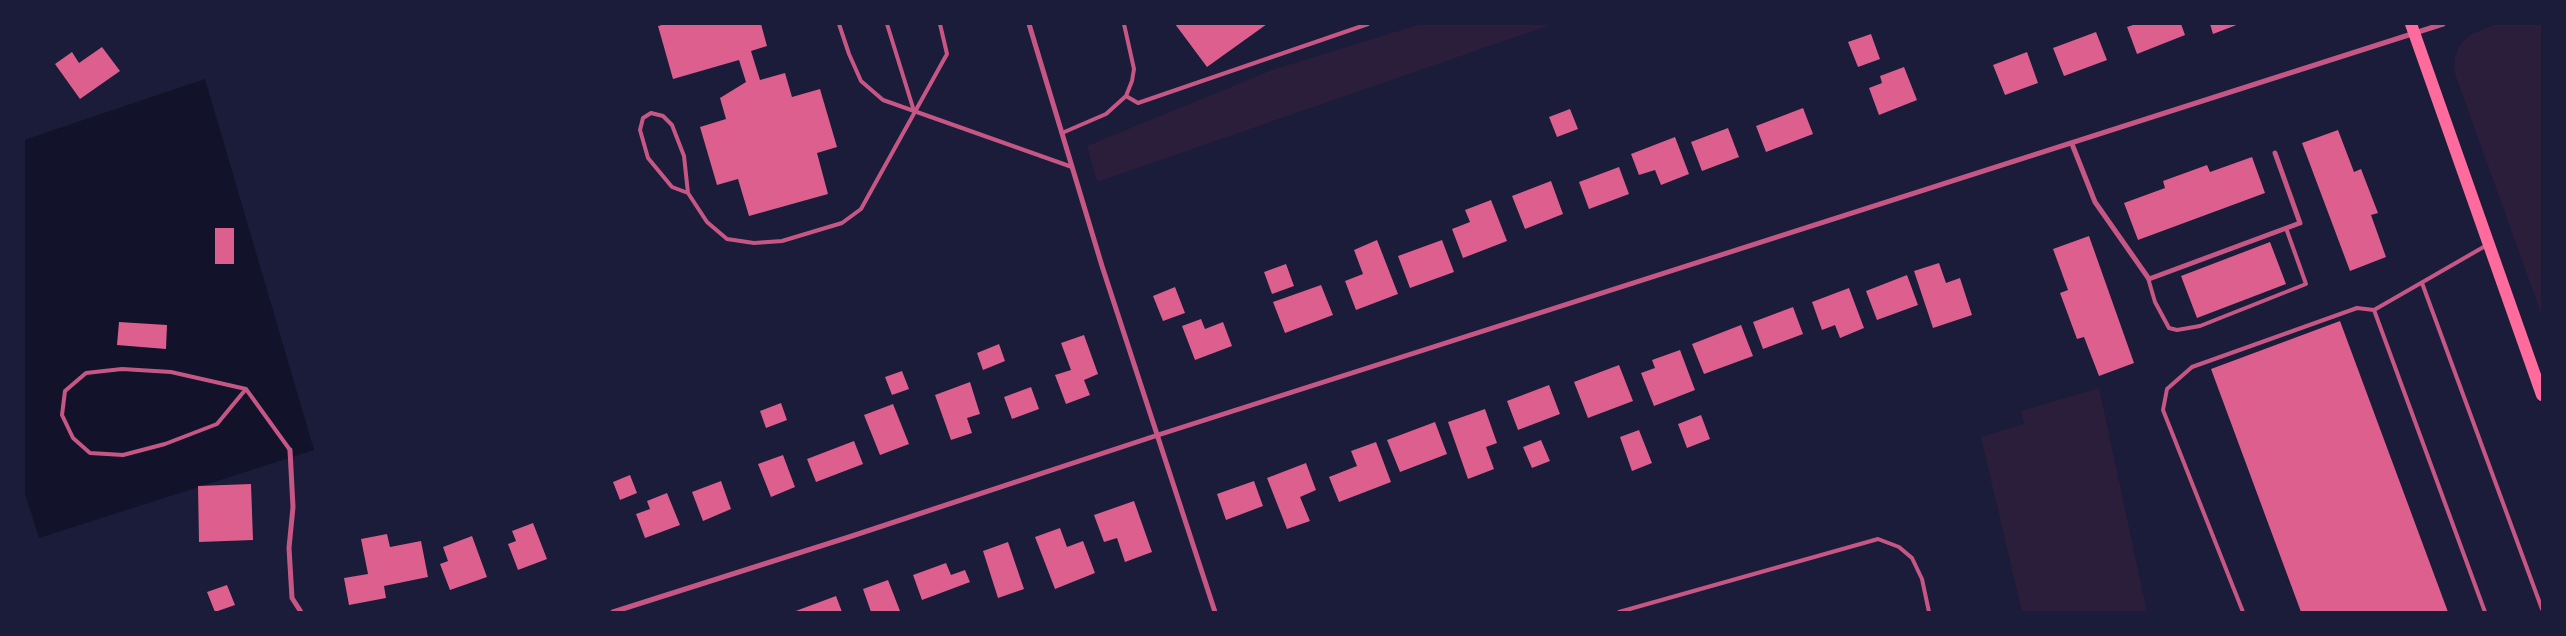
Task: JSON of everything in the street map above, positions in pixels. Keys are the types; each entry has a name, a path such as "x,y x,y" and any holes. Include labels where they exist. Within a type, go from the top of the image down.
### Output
{"main road":[{"path":"2412,28 2489,244 2538,371 2542,395"}],"street":[{"path":"1029,24 1102,266 1215,612"},
{"path":"613,612 1158,435 2072,144 2412,28 2442,24"},
{"path":"2072,144 2094,202 2148,277 2300,222 2275,154"},
{"path":"290,450 293,507 289,548 292,598 301,612"}],"lane":[{"path":"839,24 848,54 861,81 883,100 1072,167"},
{"path":"886,24 914,112"},
{"path":"688,193 672,187 648,158 640,130 643,118 651,113 663,116 672,125 684,156 688,193 706,222 727,238 754,243 782,241 842,222 861,208 947,54 940,24"},
{"path":"1062,133 1106,114 1126,96 1134,69 1124,24"},
{"path":"1126,96 1138,103 1368,24"},
{"path":"2148,277 2155,302 2169,328 2177,330 2200,326 2306,284 2286,228"},
{"path":"2243,612 2163,410 2167,389 2192,367 2357,308 2374,310 2489,244"},
{"path":"2422,283 2542,609"},
{"path":"2374,310 2485,612"},
{"path":"246,389 217,424 165,444 123,455 90,453 73,438 62,415 65,392 86,373 122,369 171,372 246,389 290,450"},
{"path":"1619,612 1878,539 1899,547 1912,558 1922,579 1930,612"}],"shaded area":[{"path":"1421,24 1553,24 1097,182 1087,146 1272,70"},
{"path":"2496,24 2542,24 2542,316 2454,71 2455,57 2461,43 2472,34"},
{"path":"205,79 314,450 39,538 24,491 24,140"},
{"path":"2099,388 2147,612 2022,612 1981,437 2024,424 2021,411"}],"building":[{"path":"666,24 761,24 767,46 751,51 760,80 785,73 792,97 820,89 837,147 817,153 828,194 749,216 738,179 717,185 700,127 726,119 720,98 746,82 739,60 673,79 658,26"},
{"path":"1175,24 1267,24 1207,67"},
{"path":"2136,24 2181,24 2185,35 2137,54 2127,27"},
{"path":"2210,24 2239,24 2213,34"},
{"path":"2096,32 2107,60 2064,76 2053,48"},
{"path":"1871,34 1880,59 1858,67 1848,42"},
{"path":"102,47 120,71 80,99 55,64 72,52 79,63"},
{"path":"2027,52 2038,83 2005,95 1993,65"},
{"path":"1904,67 1917,100 1879,115 1869,88 1882,83 1880,76"},
{"path":"1803,108 1813,134 1766,152 1756,126"},
{"path":"1570,109 1578,129 1557,137 1549,117"},
{"path":"1728,128 1739,157 1702,171 1691,142"},
{"path":"2338,130 2354,172 2361,169 2378,213 2371,215 2386,257 2350,271 2302,143"},
{"path":"1675,137 1689,174 1661,185 1655,170 1639,175 1631,154"},
{"path":"2252,157 2265,193 2138,240 2124,203 2165,188 2163,181 2207,165 2210,172"},
{"path":"1619,167 1629,194 1589,209 1579,182"},
{"path":"1551,181 1563,214 1525,229 1512,196"},
{"path":"1491,200 1507,241 1463,258 1452,229 1470,222 1465,210"},
{"path":"215,228 234,228 234,264 215,264"},
{"path":"2089,236 2134,363 2099,376 2084,337 2077,339 2060,293 2068,290 2053,249"},
{"path":"1377,240 1398,294 1356,310 1345,281 1363,274 1354,250"},
{"path":"1442,240 1454,272 1410,288 1398,256"},
{"path":"2270,242 2286,284 2197,318 2181,276"},
{"path":"1939,263 1946,283 1960,278 1972,315 1933,328 1914,271"},
{"path":"1286,264 1294,286 1272,294 1264,272"},
{"path":"1907,275 1918,305 1877,320 1866,291"},
{"path":"1321,285 1333,315 1285,333 1273,302"},
{"path":"1175,287 1185,313 1163,321 1153,296"},
{"path":"1849,288 1864,328 1840,338 1835,325 1822,330 1812,302"},
{"path":"1793,307 1803,334 1763,349 1753,322"},
{"path":"1201,319 1205,329 1223,322 1232,346 1195,360 1182,326"},
{"path":"2340,321 2448,612 2301,612 2211,369"},
{"path":"119,322 167,325 166,349 117,345"},
{"path":"1741,325 1753,356 1704,374 1692,344"},
{"path":"1084,335 1098,374 1084,380 1090,395 1066,404 1055,375 1071,370 1061,343"},
{"path":"999,344 1005,361 983,370 977,353"},
{"path":"1680,350 1695,390 1654,406 1641,373 1655,368 1652,360"},
{"path":"1619,365 1633,401 1588,418 1574,382"},
{"path":"902,371 909,389 892,395 885,377"},
{"path":"970,382 980,414 967,418 972,433 951,440 935,395"},
{"path":"1549,385 1560,414 1518,430 1507,401"},
{"path":"1031,387 1039,409 1012,419 1004,397"},
{"path":"781,403 787,420 766,428 760,411"},
{"path":"893,404 909,444 880,455 864,415"},
{"path":"1485,409 1497,443 1486,447 1494,469 1468,479 1448,422"},
{"path":"1701,415 1710,439 1687,448 1678,424"},
{"path":"1435,422 1447,454 1400,472 1387,440"},
{"path":"1639,430 1652,463 1632,471 1620,437"},
{"path":"1541,440 1550,461 1532,468 1523,447"},
{"path":"854,441 863,464 816,482 807,459"},
{"path":"1376,442 1391,482 1339,502 1329,477 1357,466 1351,451"},
{"path":"783,455 795,487 771,497 758,464"},
{"path":"1306,463 1316,490 1300,497 1310,521 1287,529 1267,478"},
{"path":"630,475 637,493 620,500 613,482"},
{"path":"721,481 731,509 703,521 692,492"},
{"path":"1254,481 1263,506 1226,520 1217,494"},
{"path":"251,484 253,540 199,542 198,486"},
{"path":"667,493 680,525 645,538 636,514 650,509 647,501"},
{"path":"1134,501 1152,552 1125,562 1117,538 1104,542 1094,515"},
{"path":"533,523 547,559 518,570 508,544 516,541 512,531"},
{"path":"1060,528 1067,547 1083,541 1095,573 1055,589 1035,537"},
{"path":"387,534 390,547 421,541 428,577 384,586 386,598 349,605 344,578 368,574 361,539"},
{"path":"472,536 487,577 450,590 440,564 448,561 443,547"},
{"path":"1008,542 1024,589 998,598 983,551"},
{"path":"946,563 951,575 965,570 970,582 922,600 913,575"},
{"path":"888,580 900,611 871,612 863,589"},
{"path":"227,585 235,605 215,612 207,592"},
{"path":"836,596 842,612 793,612"}]}
